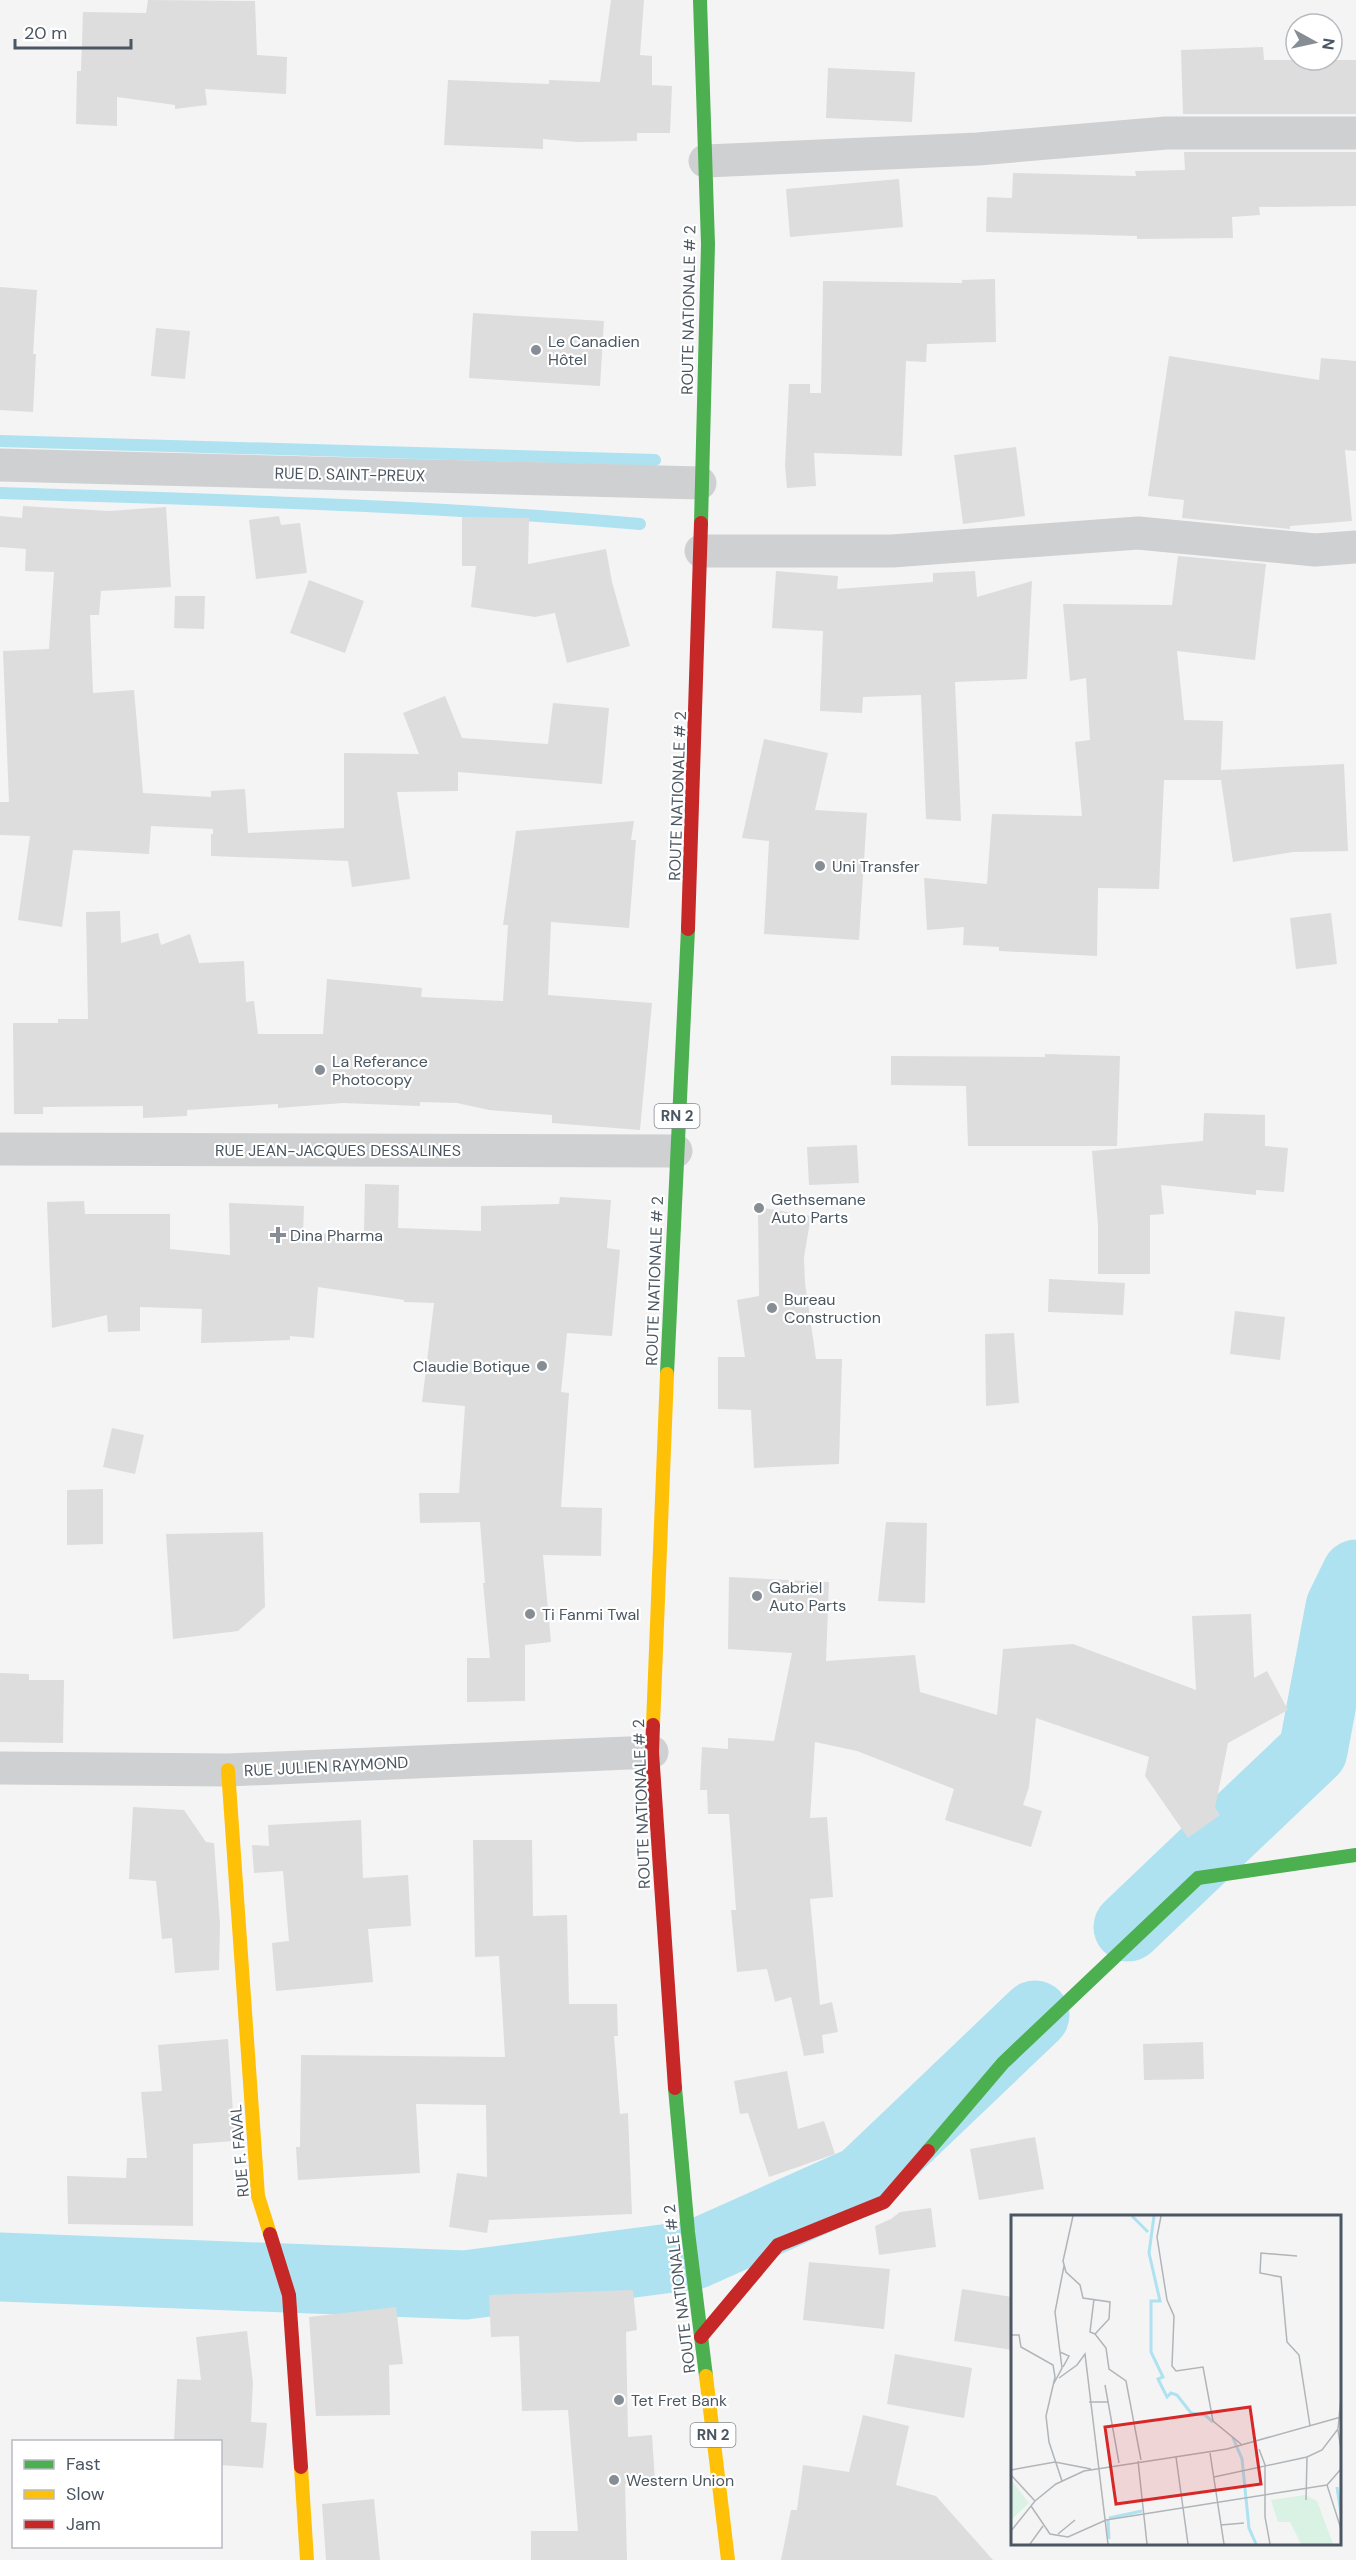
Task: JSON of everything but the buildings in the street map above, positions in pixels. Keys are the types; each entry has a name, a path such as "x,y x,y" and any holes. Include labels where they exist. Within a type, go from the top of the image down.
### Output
{"main road":[{"name":"ROUTE NATIONALE # 2","path":"700,0 708,244 700,483 701,551 692,859 676,1151 652,1752 672,2053 688,2232 728,2560"},
{"name":"RUE F. FAVAL","path":"228,1770 258,2196 289,2295 307,2560"},
{"path":"701,2337 778,2245 884,2202 1003,2063 1198,1878 1356,1854"}],"street":[{"path":"705,161 978,149 1166,134 1356,133"},
{"name":"RUE D. SAINT-PREUX","path":"0,465 700,483"},
{"path":"701,551 892,551 1138,533 1315,550 1356,547"},
{"name":"RUE JEAN-JACQUES DESSALINES","path":"0,1149 676,1151"},
{"name":"RUE JULIEN RAYMOND","path":"0,1768 228,1770 652,1752"}],"waterway":[{"path":"0,441 655,460"},
{"path":"0,493 400,508 640,524"},
{"path":"1128,1927 1313,1751 1340,1607 1356,1574"},
{"path":"0,2267 465,2285 694,2255 862,2180 1035,2015"}],"traffic: fast":[{"path":"700,0 708,244 701,523"},
{"path":"667,1374 688,929"},
{"path":"928,2151 1003,2063 1198,1878 1356,1855"},
{"path":"675,2088 688,2232 706,2376"}],"traffic: slow":[{"path":"653,1725 667,1374"},
{"path":"228,1770 258,2196 270,2234"},
{"path":"706,2376 728,2560"},
{"path":"301,2467 307,2560"}],"traffic: jam":[{"path":"688,929 701,523"},
{"path":"653,1725 652,1752 675,2088"},
{"path":"701,2337 778,2245 884,2202 928,2151"},
{"path":"270,2234 289,2295 301,2467"}],"place":[{"name":"Le Canadien Hôtel","path":"536,350"},
{"name":"Uni Transfer","path":"820,866"},
{"name":"La Referance Photocopy","path":"320,1070"},
{"name":"Gethsemane Auto Parts","path":"759,1208"},
{"name":"Dina Pharma","path":"278,1235"},
{"name":"Bureau Construction","path":"772,1308"},
{"name":"Claudie Botique","path":"542,1366"},
{"name":"Gabriel Auto Parts","path":"757,1596"},
{"name":"Ti Fanmi Twal","path":"530,1614"},
{"name":"Tet Fret Bank","path":"619,2400"},
{"name":"Western Union","path":"614,2480"}]}
